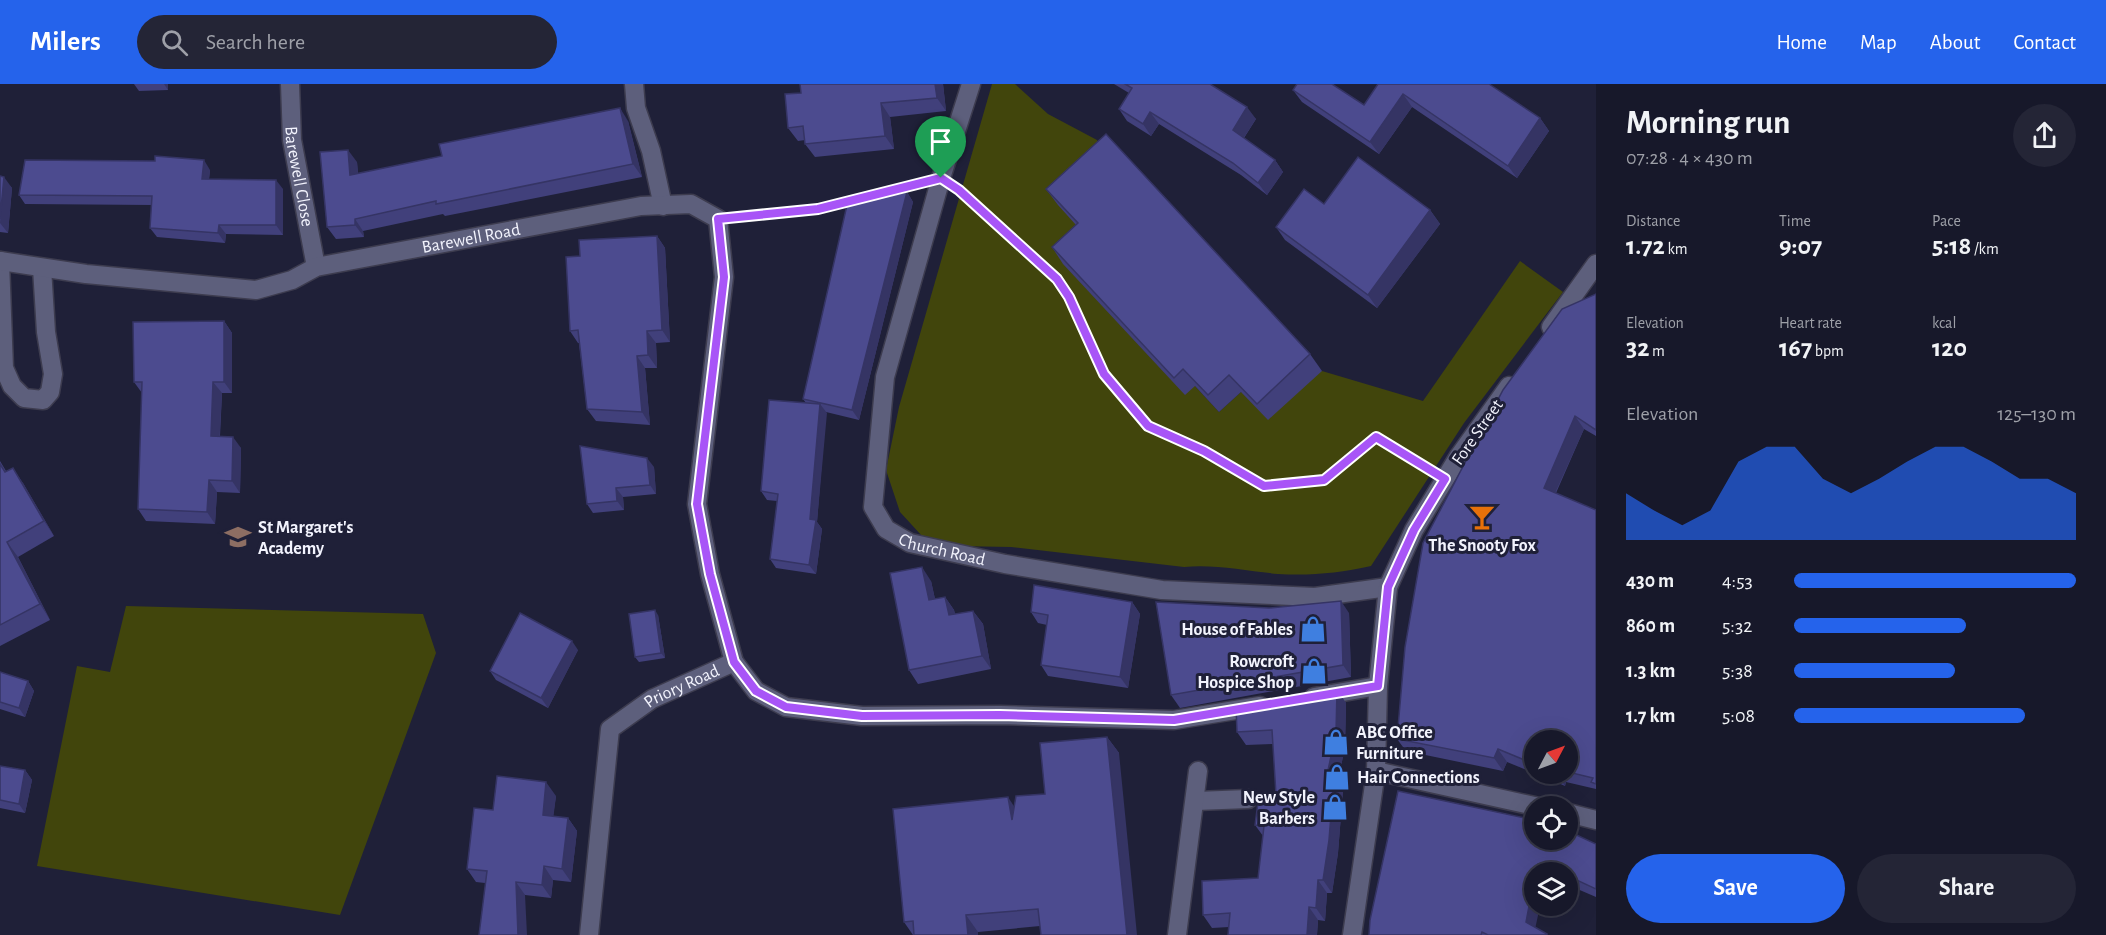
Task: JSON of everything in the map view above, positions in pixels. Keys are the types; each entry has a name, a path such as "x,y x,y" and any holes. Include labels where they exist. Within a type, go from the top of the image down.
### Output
{"street":[{"name":"Barewell Close","path":"290,84 292,140 316,267"},
{"path":"634,84 636,108 651,151 663,206"},
{"name":"Church Road","path":"971,84 941,178 885,377 873,507 886,529 910,543 994,562 1162,590 1315,597 1388,587"},
{"name":"Barewell Road","path":"0,261 42,268 256,290 292,280 316,267 640,206 691,204 718,219"},
{"path":"718,219 724,277 697,504 710,574 734,662"},
{"path":"0,261 4,368 12,386 24,398 43,400 50,392 53,374 46,332 42,268"},
{"path":"1543,338 1596,264"},
{"name":"Fore Street","path":"1352,935 1376,771 1378,686 1388,587 1414,530 1445,479 1517,375"},
{"name":"Priory Road","path":"589,935 610,729 652,699 734,662 756,691 786,707 862,716 1000,715 1174,720 1378,686"},
{"path":"1177,935 1196,801 1198,771"},
{"path":"1376,771 1524,804"},
{"path":"1196,801 1248,799"},
{"path":"1578,816 1596,820"}],"path":[{"path":"718,219 818,209 941,178 959,190 1057,279 1069,297 1104,374 1148,426 1204,451 1264,486 1324,480 1376,437 1445,479"}],"green space":[{"path":"992,84 1015,84 1048,114 1097,140 1106,161 1089,239 1195,386 1219,412 1241,392 1322,371 1423,401 1520,261 1563,292 1464,423 1371,566 1302,575 1278,574 1219,567 1184,567 1011,547 955,546 922,536 900,512 886,470 899,407"},
{"path":"126,606 423,614 436,653 340,915 37,866 77,666 110,672"}],"building":[{"path":"800,84 935,84 937,98 881,103 885,136 805,144 803,126 788,128 785,94 801,93"},
{"path":"1125,84 1210,84 1247,107 1233,130 1275,160 1258,183 1233,163 1150,112 1143,124 1119,109 1132,88"},
{"path":"1297,84 1332,84 1364,105 1378,84 1489,84 1540,118 1508,166 1403,94 1370,142 1293,90"},
{"path":"620,108 633,164 436,204 436,201 355,219 355,225 327,227 320,152 348,150 350,175 442,156 439,144"},
{"path":"1106,134 1310,354 1257,404 1229,375 1208,395 1183,369 1174,378 1052,247 1078,223 1046,189"},
{"path":"155,156 204,160 202,179 276,180 276,225 219,225 218,233 150,228 152,196 19,195 25,160 155,161"},
{"path":"1358,157 1430,210 1368,295 1276,227 1304,189 1324,204"},
{"path":"0,176 4,177 0,219"},
{"path":"907,192 852,410 803,399 847,205"},
{"path":"657,236 662,330 647,331 648,355 637,356 642,412 587,409 578,330 570,331 566,257 580,256 579,240"},
{"path":"1596,294 1596,430 1575,416 1544,488 1596,510 1596,784 1591,782 1593,778 1578,774 1578,730 1524,730 1524,760 1498,749 1494,758 1397,739 1405,647 1423,543 1503,390 1562,309"},
{"path":"224,321 224,382 213,382 211,436 233,437 232,481 209,480 207,512 138,509 142,382 134,382 133,322"},
{"path":"769,400 820,404 810,519 816,520 809,565 770,559 778,494 761,491"},
{"path":"580,446 647,458 650,485 616,488 617,501 587,504"},
{"path":"0,464 5,472 13,468 44,521 7,542 40,604 0,625"},
{"path":"922,567 929,600 945,597 949,615 973,611 982,656 909,670 890,573"},
{"path":"1034,585 1132,602 1120,677 1041,665 1048,615 1031,612"},
{"path":"1341,601 1343,665 1171,695 1156,602 1269,608"},
{"path":"655,610 661,653 635,657 629,614"},
{"path":"520,613 572,641 541,698 490,671"},
{"path":"0,672 28,681 19,708 0,702"},
{"path":"1337,690 1336,733 1327,775 1334,777 1329,840 1323,880 1318,880 1316,908 1309,907 1307,935 1228,935 1230,913 1203,915 1202,881 1258,878 1264,826 1255,825 1259,795 1276,795 1272,730 1237,732 1236,707"},
{"path":"1107,737 1127,935 1041,935 1038,909 966,915 968,935 914,935 913,921 904,922 893,809 1008,797 1012,820 1016,796 1045,794 1040,743"},
{"path":"0,766 25,770 19,804 0,800"},
{"path":"497,776 546,782 543,815 568,818 562,869 544,866 542,885 516,882 518,935 479,935 487,871 467,869 474,808 493,810"},
{"path":"1398,791 1524,818 1524,850 1578,850 1578,836 1596,844 1596,889 1578,881 1578,862 1524,862 1524,916 1527,916 1526,922 1546,935 1488,935 1482,932 1481,935 1369,935 1370,920"}],"place":[{"name":"The Snooty Fox","path":"1482,517"},
{"name":"St Margaret's Academy","path":"238,537"},
{"name":"House of Fables","path":"1313,629"},
{"name":"Rowcroft Hospice Shop","path":"1314,671"},
{"name":"ABC Office Furniture","path":"1336,742"},
{"name":"Hair Connections","path":"1337,777"},
{"name":"New Style Barbers","path":"1335,807"}],"route":[{"path":"941,178 959,190 1057,279 1069,297 1104,374 1148,426 1204,451 1264,486 1324,480 1376,437 1445,479 1414,530 1388,587 1378,686 1174,720 1000,715 862,716 786,707 756,691 734,662 710,574 697,504 724,277 718,219 818,209 941,178"}]}
